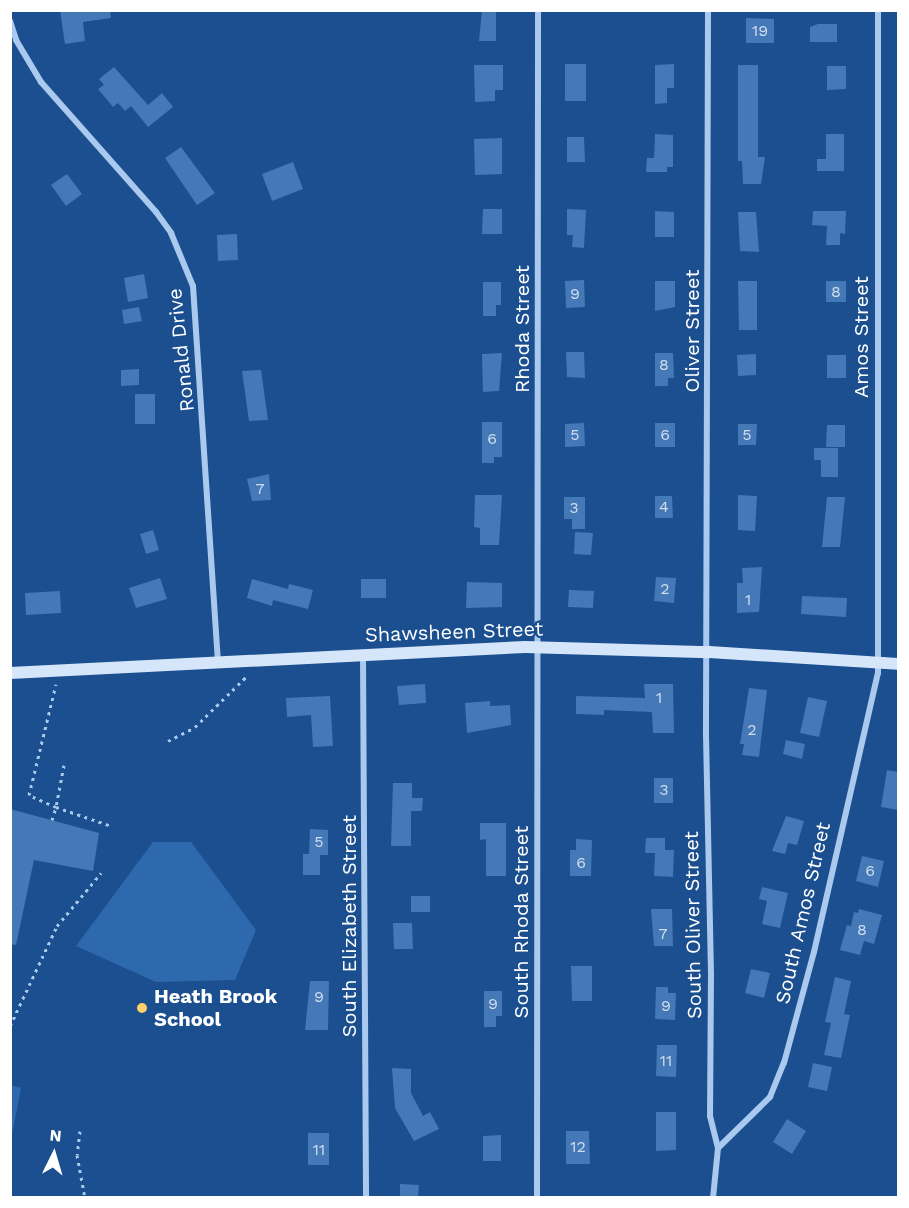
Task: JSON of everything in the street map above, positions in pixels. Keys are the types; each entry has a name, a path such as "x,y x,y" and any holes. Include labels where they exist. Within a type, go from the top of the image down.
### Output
{"main road":[{"name":"Shawsheen Street","path":"10,673 538,647 709,652 898,664"}],"street":[{"name":"Rhoda Street","path":"538,10 538,647"},
{"name":"Oliver Street","path":"708,10 709,652"},
{"name":"Amos Street","path":"878,10 878,663"},
{"name":"Ronald Drive","path":"10,21 16,40 41,82 156,212 171,233 194,286 218,664"},
{"name":"South Rhoda Street","path":"537,1197 538,647"},
{"name":"South Oliver Street","path":"709,652 710,1116 717,1148 713,1197"},
{"name":"South Elizabeth Street","path":"363,654 366,1197"},
{"name":"South Amos Street","path":"717,1148 770,1097 784,1063 814,952 878,663"}],"path":[{"path":"168,741 195,727 249,673 247,661"},
{"path":"56,684 29,795 109,825"},
{"path":"52,820 64,765"},
{"path":"10,1026 57,926 101,873"},
{"path":"80,1131 77,1155 85,1197"}],"shaded area":[{"path":"153,842 191,842 256,930 235,980 156,982 76,946"},
{"path":"11,1085 21,1088 12,1135 10,1134"}],"building":[{"path":"60,10 110,10 111,18 83,22 85,41 65,44"},
{"path":"482,10 496,10 496,41 479,41"},
{"path":"746,18 774,19 774,43 746,43"},
{"path":"818,24 837,24 837,42 810,42 810,27"},
{"path":"565,64 586,64 586,101 565,101"},
{"path":"674,64 674,88 667,88 667,103 655,104 655,65"},
{"path":"474,65 503,65 503,90 495,90 495,101 475,102"},
{"path":"738,65 758,65 758,157 765,157 761,184 743,184 742,161 738,161"},
{"path":"827,66 846,66 846,89 827,90"},
{"path":"114,67 148,105 162,93 173,107 148,127 131,106 125,111 118,103 113,107 98,89 104,85 99,79"},
{"path":"655,134 673,135 673,167 667,167 667,172 646,172 647,158 654,158"},
{"path":"826,134 844,134 844,171 817,171 817,159 826,159"},
{"path":"567,137 584,137 585,162 567,162"},
{"path":"502,138 502,174 475,175 474,139"},
{"path":"181,147 215,193 197,205 165,158"},
{"path":"293,162 303,189 272,201 262,174"},
{"path":"67,174 82,194 66,206 51,185"},
{"path":"483,209 502,209 502,234 482,234"},
{"path":"567,209 586,210 584,248 572,247 573,235 567,235"},
{"path":"655,211 674,212 674,237 655,237"},
{"path":"813,211 846,211 845,234 840,233 840,245 826,245 827,226 812,225"},
{"path":"738,212 756,212 759,252 740,251"},
{"path":"237,234 238,260 218,261 217,235"},
{"path":"144,274 148,298 128,302 124,278"},
{"path":"584,280 585,307 566,308 565,281"},
{"path":"655,281 675,281 675,307 655,311"},
{"path":"738,281 757,281 757,330 739,330"},
{"path":"826,281 846,281 846,302 826,302"},
{"path":"483,282 501,282 501,305 496,305 496,316 483,316"},
{"path":"139,307 142,321 124,324 122,310"},
{"path":"566,352 584,352 585,378 567,377"},
{"path":"502,353 499,391 483,392 482,354"},
{"path":"655,353 673,353 674,378 668,378 668,386 655,386"},
{"path":"756,354 756,375 738,376 737,355"},
{"path":"827,355 846,355 846,378 827,378"},
{"path":"139,369 139,385 121,386 121,370"},
{"path":"261,370 268,420 249,421 242,371"},
{"path":"135,394 155,394 155,424 135,424"},
{"path":"482,422 502,422 502,457 494,457 494,463 482,463"},
{"path":"584,423 585,446 565,447 565,424"},
{"path":"655,423 675,423 675,447 655,447"},
{"path":"738,424 757,424 756,445 738,445"},
{"path":"827,425 845,425 845,447 826,447"},
{"path":"814,448 838,448 838,477 821,477 821,460 814,460"},
{"path":"269,474 271,500 252,501 247,479"},
{"path":"475,495 502,495 499,545 480,545 480,528 474,527"},
{"path":"738,495 757,496 755,531 738,530"},
{"path":"655,496 672,496 673,518 655,518"},
{"path":"564,497 585,497 585,529 572,529 572,519 564,519"},
{"path":"827,497 845,497 840,547 822,547"},
{"path":"153,530 159,550 146,554 140,534"},
{"path":"575,532 593,533 591,555 574,554"},
{"path":"762,567 759,612 737,613 737,583 743,583 742,568"},
{"path":"656,577 676,578 674,603 654,601"},
{"path":"160,578 167,599 136,608 129,588"},
{"path":"252,579 288,589 289,584 313,590 308,609 273,600 272,606 247,598"},
{"path":"361,579 386,579 386,598 361,598"},
{"path":"467,582 502,583 502,607 466,608"},
{"path":"569,590 594,591 593,608 568,607"},
{"path":"60,591 61,613 26,615 25,593"},
{"path":"802,596 847,598 846,617 801,614"},
{"path":"425,684 426,703 399,705 397,686"},
{"path":"644,684 673,684 674,733 653,733 652,712 604,710 604,715 576,714 576,696 645,698"},
{"path":"749,688 767,690 759,757 742,755 744,744 740,744"},
{"path":"330,696 333,746 313,747 311,715 287,717 286,698"},
{"path":"808,697 827,701 819,737 800,733"},
{"path":"490,701 490,706 510,705 511,725 467,733 465,703"},
{"path":"786,740 805,744 802,759 783,754"},
{"path":"887,770 898,772 898,810 881,807"},
{"path":"654,778 673,778 673,803 654,803"},
{"path":"393,783 412,783 412,798 423,798 422,811 411,811 411,846 391,846"},
{"path":"10,809 99,833 93,871 34,860 16,945 10,944"},
{"path":"786,816 804,821 797,845 788,843 785,854 772,851"},
{"path":"480,823 506,823 506,876 486,876 486,839 480,840"},
{"path":"310,829 328,830 328,855 320,855 320,875 303,875 303,854 309,854"},
{"path":"646,838 665,838 665,850 674,850 673,877 654,876 655,853 645,853"},
{"path":"576,839 592,840 591,876 570,876 570,850 576,850"},
{"path":"862,856 884,861 878,887 856,881"},
{"path":"762,887 788,893 780,928 762,924 767,901 759,899"},
{"path":"411,896 430,896 430,912 411,912"},
{"path":"651,909 672,909 673,946 654,946"},
{"path":"859,909 882,915 874,944 864,941 860,955 840,950 847,925 851,926 854,912 858,913"},
{"path":"393,923 412,923 413,949 394,949"},
{"path":"571,966 592,966 592,1001 572,1001"},
{"path":"751,969 770,973 764,998 745,993"},
{"path":"835,977 851,981 844,1014 850,1015 841,1058 824,1055 831,1023 825,1022"},
{"path":"310,981 329,981 328,1030 305,1030"},
{"path":"656,987 668,987 668,993 676,993 675,1020 655,1019"},
{"path":"484,991 502,991 502,1016 496,1016 496,1027 484,1027"},
{"path":"657,1045 677,1045 676,1077 656,1076"},
{"path":"813,1063 832,1067 827,1091 808,1087"},
{"path":"392,1068 411,1069 411,1093 423,1116 430,1112 439,1129 414,1141 395,1108"},
{"path":"656,1112 676,1112 676,1150 656,1151"},
{"path":"787,1119 806,1131 792,1154 773,1142"},
{"path":"566,1131 589,1131 590,1164 566,1164"},
{"path":"308,1133 329,1133 329,1165 308,1165"},
{"path":"501,1135 501,1161 483,1161 483,1136"},
{"path":"400,1184 419,1185 418,1197 400,1197"}],"place":[{"name":"Heath Brook School","path":"142,1008"}]}
